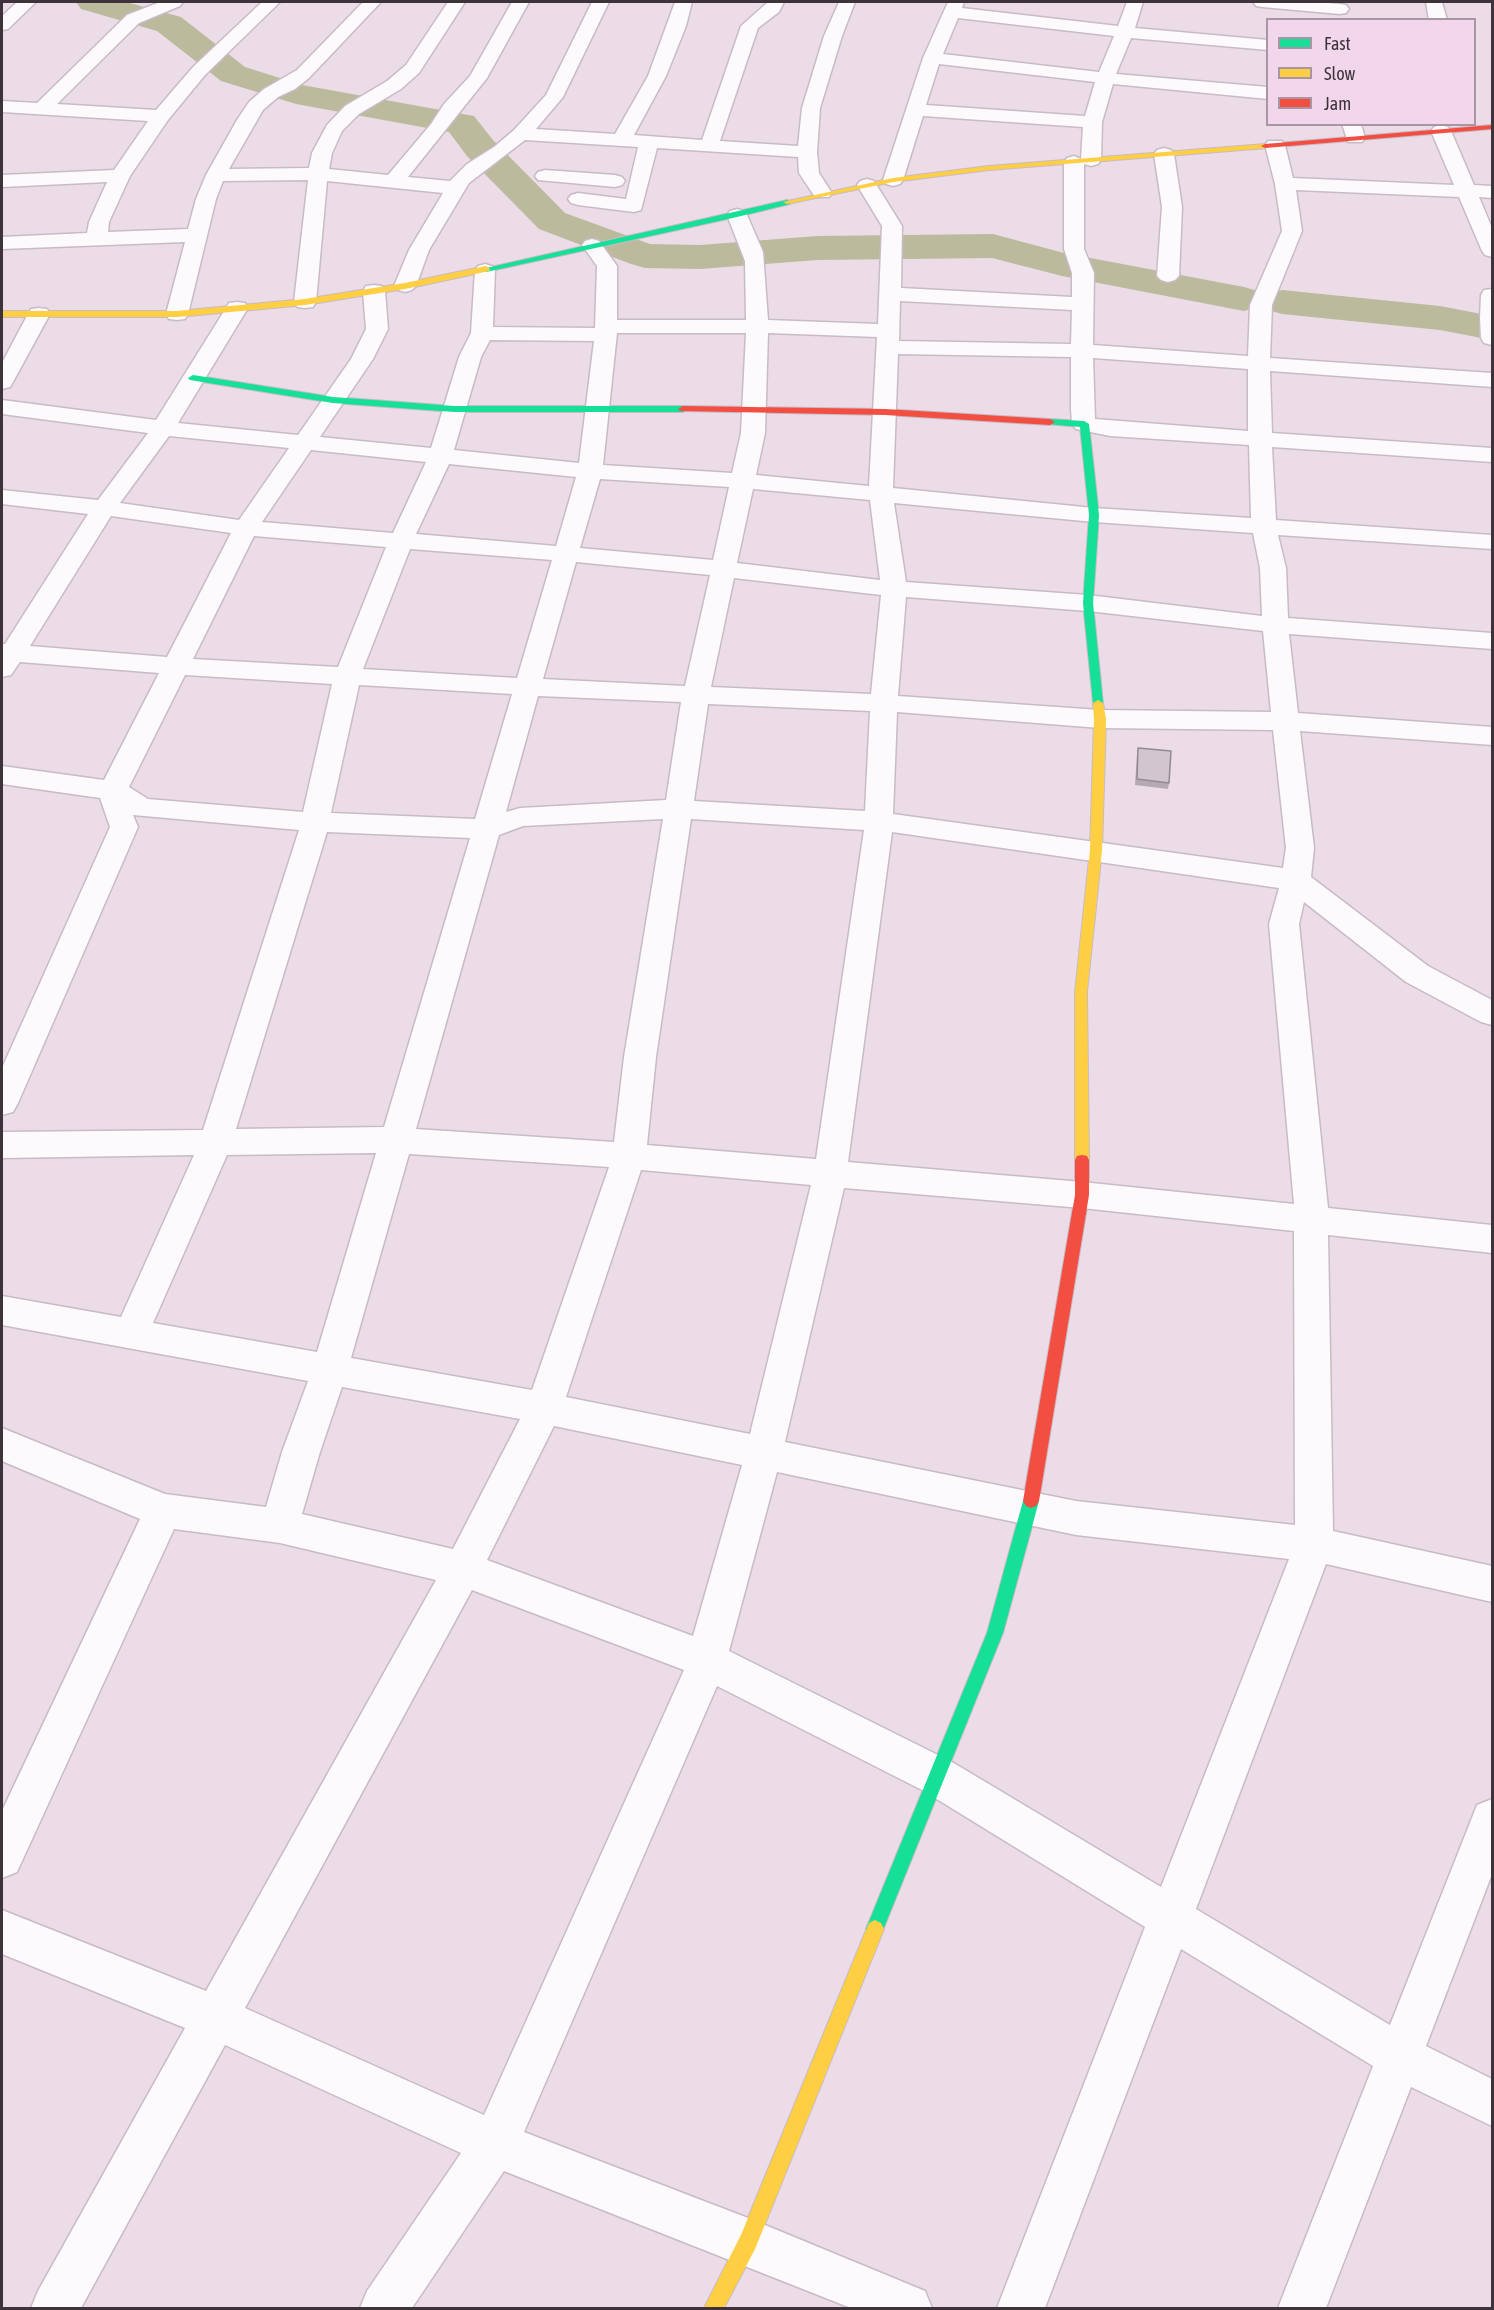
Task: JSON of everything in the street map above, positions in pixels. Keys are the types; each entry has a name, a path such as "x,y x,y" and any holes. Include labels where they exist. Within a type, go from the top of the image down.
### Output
{"street":[{"path":"2,24 27,2"},
{"path":"41,108 133,19 173,2"},
{"path":"97,239 99,222 120,176 161,116 199,72 271,2"},
{"path":"177,314 206,199 216,175 246,120 256,106 329,49 372,2"},
{"path":"305,302 318,174 322,153 334,129 359,106 394,85 413,69 456,2"},
{"path":"394,182 439,127 451,108 478,78 520,2"},
{"path":"405,286 419,250 456,188 474,168 501,151 521,134 554,98 600,2"},
{"path":"621,141 657,76 684,2"},
{"path":"709,146 750,26 776,2"},
{"path":"822,193 809,174 807,152 811,108 832,36 847,2"},
{"path":"714,2308 748,2242 995,1633 1030,1509 1082,1195 1081,992 1096,850 1100,719 1088,603 1094,515 1082,399 1083,273 1074,249 1083,161 1105,78 1135,2"},
{"path":"1262,2 1340,10"},
{"path":"1434,2 1438,18"},
{"path":"893,180 932,58 955,7 1125,32 1266,45"},
{"path":"932,58 1105,78 1266,93"},
{"path":"2,106 161,116"},
{"path":"915,110 1093,122"},
{"path":"2,314 177,314 305,302 485,270 736,215 822,193 893,180 989,168 1275,145 1353,131 1441,131 1480,127"},
{"path":"1441,131 1492,251"},
{"path":"521,134 807,152"},
{"path":"578,199 634,207 649,143"},
{"path":"1021,2308 1314,1544 1311,1188 1284,924 1300,848 1275,624 1273,568 1264,527 1260,438 1258,362 1261,305 1293,231 1275,145"},
{"path":"1164,154 1172,207 1168,276"},
{"path":"216,175 318,174 456,188"},
{"path":"2,181 120,176"},
{"path":"545,176 640,182"},
{"path":"1285,184 1492,192"},
{"path":"384,2308 495,2144 707,1660 763,1455 830,1175 879,821 884,703 894,589 881,495 892,226 867,185"},
{"path":"55,2308 463,1569 544,1408 629,1156 640,1057 696,695 753,433 757,326 754,257 736,215"},
{"path":"2,243 196,235"},
{"path":"280,1526 301,1452 330,1370 590,471 606,331 607,266 600,243"},
{"path":"131,1334 216,1142 315,822 348,676 401,541 440,457 470,357 482,333 485,270"},
{"path":"2,1104 124,827 114,802 115,788 174,666 246,528 362,359 377,329 374,291"},
{"path":"891,294 1082,304"},
{"path":"1492,295 1492,331"},
{"path":"4,658 104,508 163,428 237,308"},
{"path":"2,382 39,314"},
{"path":"482,333 757,326 888,339 1258,362 1492,380"},
{"path":"194,378 333,400 454,409 754,409 885,412 1084,424 1110,429 1492,455"},
{"path":"2,407 163,428 590,471 744,481 1094,515 1492,542"},
{"path":"2,497 104,508 246,528 566,554 894,589 1088,603 1275,624 1492,641"},
{"path":"4,658 527,687 884,703 1100,719 1286,721 1492,736"},
{"path":"2,774 115,791 142,808 315,822 487,829 520,817 678,809 879,821 1295,880 1417,974 1492,1014"},
{"path":"2,1145 396,1140 629,1156 1082,1195 1492,1239"},
{"path":"2,1311 544,1408 1076,1518 1314,1544 1492,1584"},
{"path":"2,1444 163,1511 280,1526 463,1569 707,1660 937,1776 1400,2057 1492,2103"},
{"path":"2,1857 163,1511"},
{"path":"1302,2308 1492,1820"},
{"path":"2,1932 217,2018 495,2144 748,2242 908,2308"}],"building":[{"path":"1138,748 1171,751 1169,783 1137,779"}],"waterway":[{"path":"92,2 169,24 233,74 296,94 461,124 480,148 552,221 645,256 700,257 817,248 993,246 1062,264 1244,299"},
{"path":"1282,302 1440,318 1492,328"}],"traffic: fast":[{"path":"486,269 737,215 787,202"},
{"path":"193,378 333,400 454,409 683,409"},
{"path":"1050,422 1084,424 1094,515 1088,603 1098,703"},
{"path":"875,1929 995,1633 1031,1501"}],"traffic: slow":[{"path":"787,202 893,180 989,168 1265,146"},
{"path":"2,314 177,314 305,302 405,286 486,269"},
{"path":"1082,1160 1081,992 1096,850 1100,719 1098,703"},
{"path":"714,2308 748,2242 875,1929"}],"traffic: jam":[{"path":"1265,146 1492,127"},
{"path":"683,409 885,412 1050,422"},
{"path":"1031,1501 1082,1195 1082,1160"}]}
